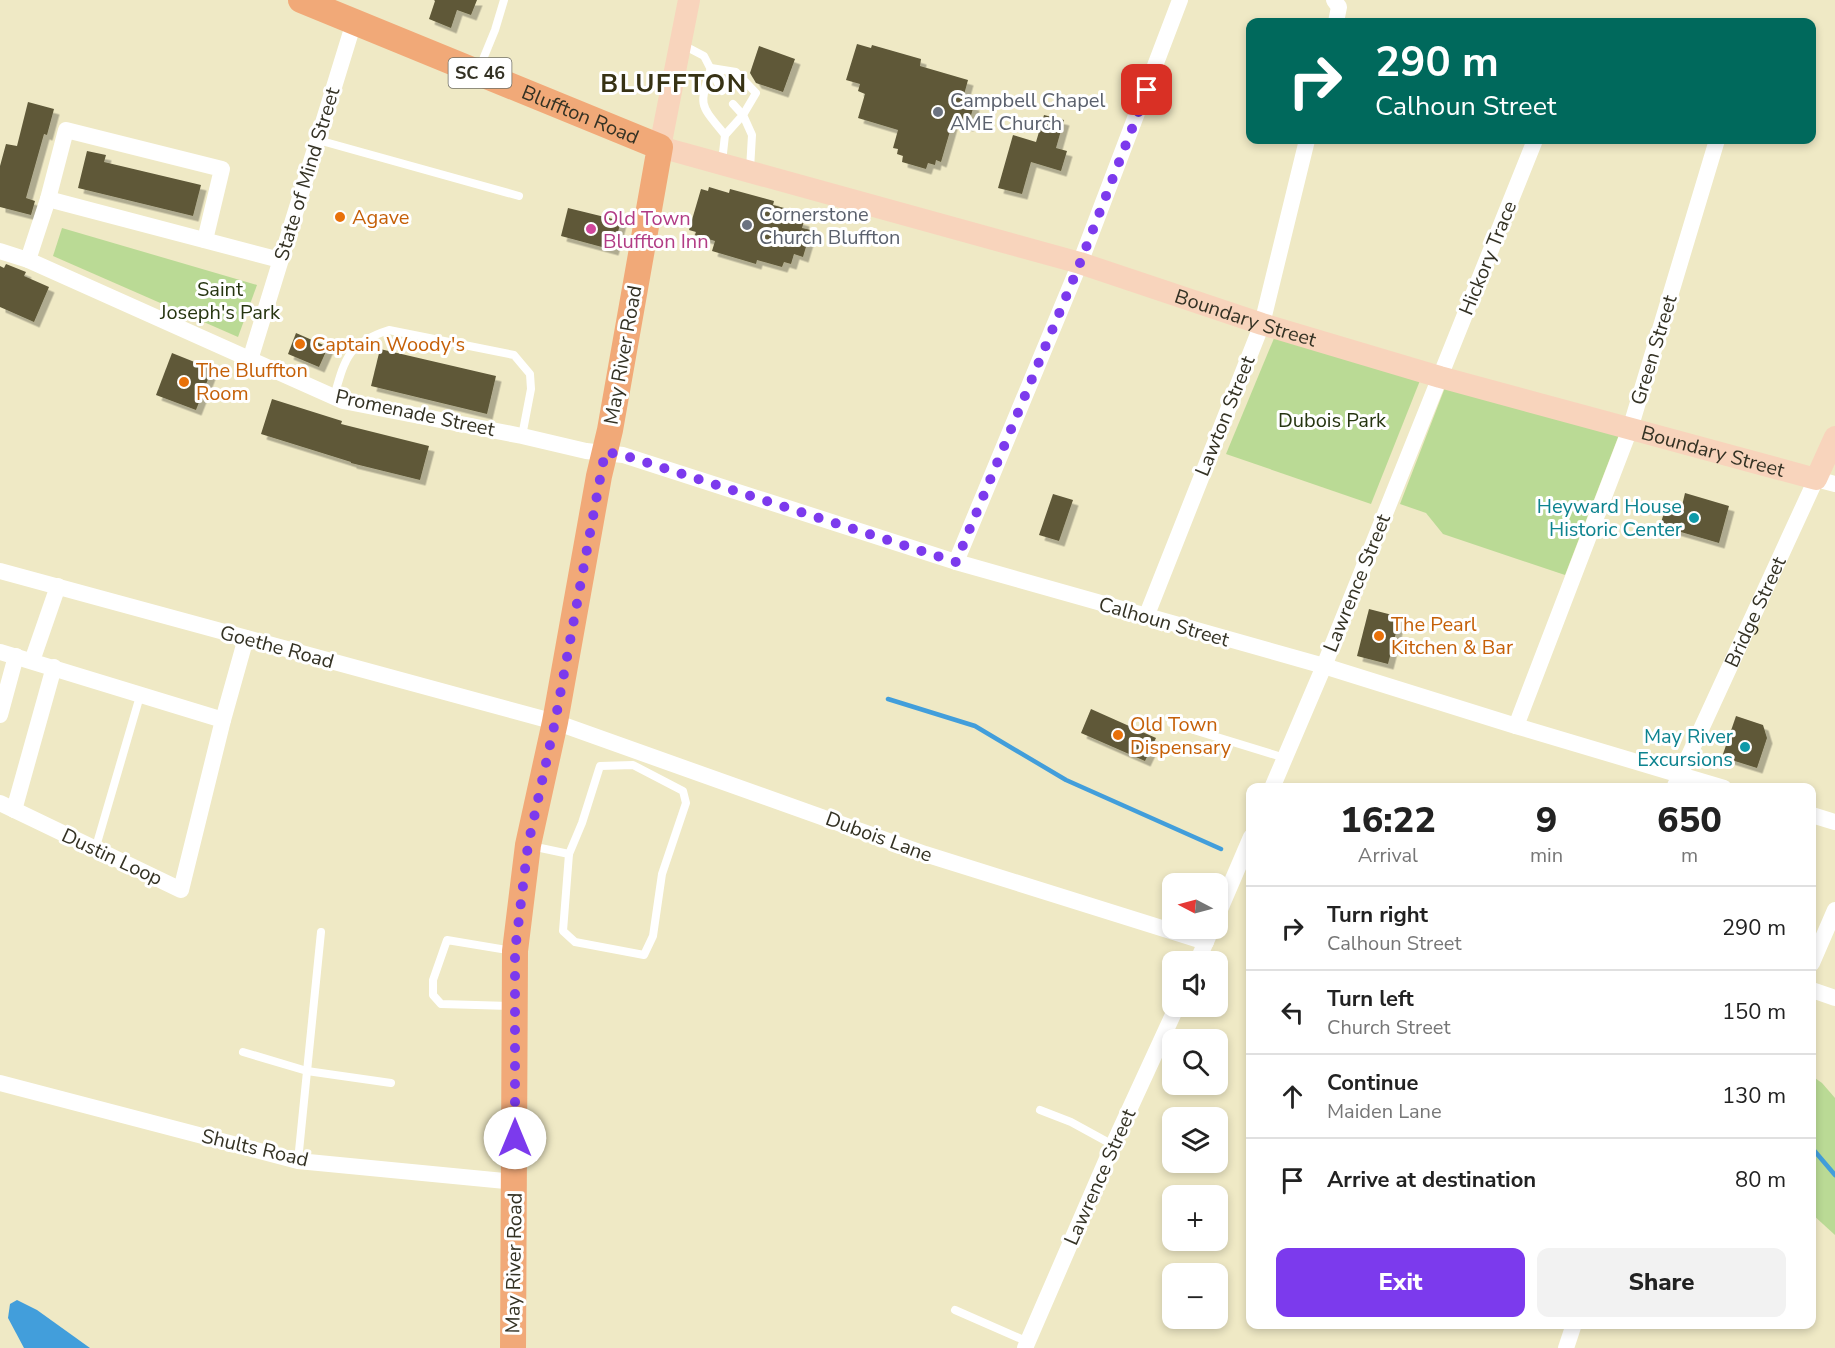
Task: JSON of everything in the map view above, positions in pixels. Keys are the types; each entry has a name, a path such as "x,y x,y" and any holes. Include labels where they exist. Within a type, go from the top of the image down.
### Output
{"main road":[{"name":"Bluffton Road","path":"301,0 660,147"},
{"name":"May River Road","path":"513,1348 515,951 528,845 555,722 660,147"}],"street":[{"path":"660,147 690,0"},
{"path":"956,562 1080,263 1180,0"},
{"path":"1334,0 1340,8 1337,18"},
{"name":"State of Mind Street","path":"250,360 354,22"},
{"path":"28,260 48,199 66,130 222,168 205,240"},
{"name":"Lawton Street","path":"1146,617 1262,324 1306,144"},
{"name":"Hickory Trace","path":"1440,377 1533,144"},
{"name":"Green Street","path":"1516,726 1630,429 1716,144"},
{"name":"Boundary Street","path":"660,147 1080,263 1262,324 1440,377 1826,482"},
{"path":"48,199 280,260"},
{"name":"Promenade Street","path":"0,251 28,260 343,402 522,436 586,451 605,452"},
{"name":"Lawrence Street","path":"1274,783 1324,666 1440,377"},
{"name":"Bridge Street","path":"1677,781 1826,482 1835,437"},
{"name":"Calhoun Street","path":"605,452 623,455 956,562 1324,666 1516,726 1677,781"},
{"name":"Goethe Road","path":"0,571 555,722"},
{"path":"0,715 16,656 58,586"},
{"name":"Dustin Loop","path":"54,667 7,806 182,890 222,720 246,638"},
{"path":"16,656 222,720"},
{"name":"Dubois Lane","path":"555,722 925,854 1162,922"},
{"path":"1816,816 1835,822"},
{"path":"1228,891 1246,849"},
{"path":"1816,954 1835,910"},
{"path":"1816,991 1835,998"},
{"name":"Lawrence Street","path":"1027,1345 1113,1145 1172,1017"},
{"name":"Shults Road","path":"0,1083 298,1161 515,1182"},
{"path":"1566,1348 1572,1329"}],"lane":[{"path":"477,72 495,30 504,0"},
{"path":"681,44 704,56 722,91"},
{"path":"711,68 736,72 756,93 743,115 725,135 722,164"},
{"path":"711,68 702,96 703,107 725,135"},
{"path":"733,104 743,115 752,135 750,171"},
{"path":"318,140 519,196"},
{"path":"334,397 348,354 359,343 371,335 389,330 412,334 514,356 530,374 531,389 522,436"},
{"path":"95,850 140,696"},
{"path":"1171,723 1285,758"},
{"path":"633,765 683,791 686,803 662,874 653,936 644,955 575,942 563,931 569,854 582,823 600,766 633,765"},
{"path":"528,845 569,854"},
{"path":"298,1161 321,932"},
{"path":"515,951 447,940 433,980 433,995 441,1004 515,1006"},
{"path":"243,1052 307,1071 391,1083"},
{"path":"1040,1110 1071,1122 1113,1145"},
{"path":"955,1310 1027,1345"}],"green space":[{"name":"Saint Joseph's Park","path":"62,228 257,285 238,337 53,256"},
{"name":"Dubois Park","path":"1277,331 1421,378 1371,504 1226,454"},
{"path":"1446,385 1620,432 1565,575 1443,534 1426,513 1400,504"},
{"path":"1816,1079 1835,1098 1835,1235 1816,1218"}],"water":[{"path":"17,1300 37,1310 90,1348 24,1348 8,1318 10,1304"}],"building":[{"path":"434,0 477,0 471,15 457,10 451,28 429,19"},
{"name":"Campbell Chapel AME Church","path":"857,44 871,48 872,45 921,59 920,66 968,80 962,102 974,105 968,126 953,121 941,162 936,160 935,165 928,163 926,169 902,162 903,156 897,154 898,149 893,148 898,130 858,118 865,94 858,91 860,84 846,80"},
{"path":"759,46 795,59 783,92 756,83 750,73"},
{"path":"28,102 54,109 47,135 44,134 26,198 35,201 31,215 0,207 0,166 6,144 17,146"},
{"path":"1044,115 1064,120 1056,148 1067,151 1061,171 1031,162 1022,194 998,188 1013,135 1036,142"},
{"path":"87,151 106,155 104,162 201,185 193,216 78,188"},
{"name":"Cornerstone Church Bluffton","path":"709,187 729,193 730,189 774,201 773,205 799,212 797,219 804,221 802,228 811,230 803,257 794,254 791,264 784,262 782,267 757,260 756,264 712,251 715,241 695,235 696,232 689,230 701,189 708,191"},
{"name":"Old Town Bluffton Inn","path":"568,208 621,221 613,250 561,236"},
{"path":"6,264 26,272 24,276 49,287 34,322 0,307 0,266 4,268"},
{"path":"296,333 328,347 319,367 288,354"},
{"path":"380,349 496,376 487,414 371,386"},
{"name":"The Bluffton Room","path":"172,353 212,369 196,410 156,395"},
{"path":"272,399 342,421 341,424 429,446 420,480 351,463 261,434"},
{"name":"Heyward House Historic Center","path":"1685,493 1729,506 1719,543 1660,526 1666,506 1681,510"},
{"path":"1053,494 1073,500 1059,541 1039,535"},
{"name":"The Pearl Kitchen & Bar","path":"1369,609 1400,617 1388,664 1357,656"},
{"name":"Old Town Dispensary","path":"1091,709 1156,738 1145,761 1081,733"},
{"name":"May River Excursions","path":"1736,716 1763,725 1767,738 1757,768 1722,757"}],"waterway":[{"path":"888,699 975,726 1066,780 1221,849"},
{"path":"1816,1153 1835,1175"}],"place":[{"name":"Campbell Chapel AME Church","path":"938,112"},
{"name":"Agave","path":"340,217"},
{"name":"Cornerstone Church Bluffton","path":"747,225"},
{"name":"Old Town Bluffton Inn","path":"591,229"},
{"name":"Captain Woody's","path":"300,344"},
{"name":"The Bluffton Room","path":"184,382"},
{"name":"Heyward House Historic Center","path":"1694,518"},
{"name":"The Pearl Kitchen & Bar","path":"1379,636"},
{"name":"Old Town Dispensary","path":"1118,735"},
{"name":"May River Excursions","path":"1745,747"}],"district":[{"name":"BLUFFTON","path":"674,83"}],"route":[{"path":"515,1138 515,951 520,903 528,845 555,722 605,452 623,455 956,562 1080,263 1147,90"}]}
